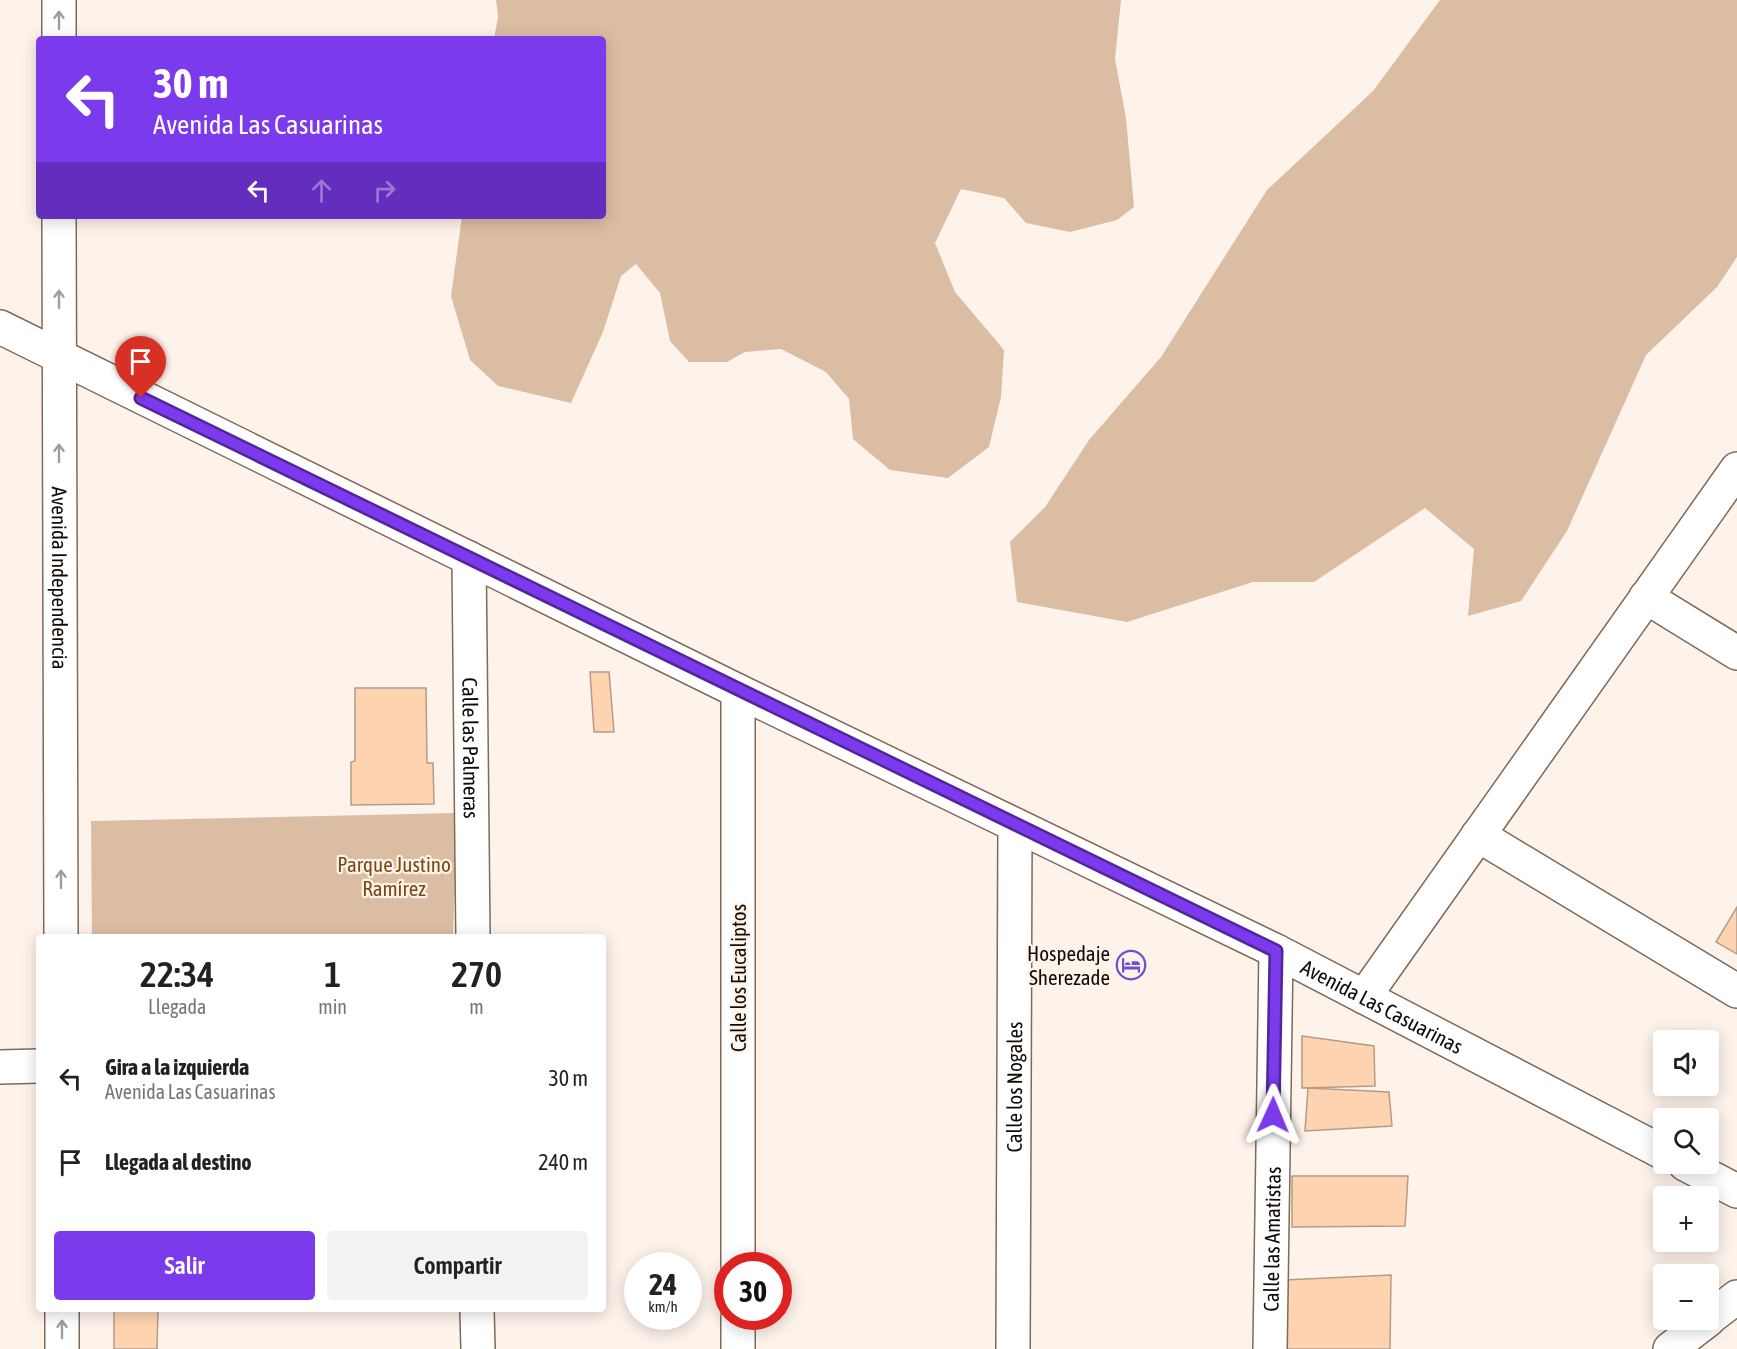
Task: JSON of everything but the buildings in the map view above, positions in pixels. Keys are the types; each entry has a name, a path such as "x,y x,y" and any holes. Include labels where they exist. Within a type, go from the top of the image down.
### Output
{"street":[{"path":"59,0 59,36"},
{"name":"Avenida Independencia","path":"59,219 61,934"},
{"name":"Avenida Las Casuarinas","path":"0,327 738,691 1276,951 1653,1147"},
{"path":"1364,997 1737,469"},
{"name":"Calle las Palmeras","path":"469,558 473,934"},
{"path":"1646,597 1737,653"},
{"name":"Calle los Eucaliptos","path":"738,691 738,1252"},
{"name":"Calle los Nogales","path":"1013,1349 1015,825"},
{"path":"1478,835 1737,991"},
{"name":"Calle las Amatistas","path":"1270,1349 1276,951"},
{"path":"0,1067 36,1066"},
{"path":"1704,1174 1737,1191"},
{"path":"1719,1311 1737,1297"},
{"path":"62,1312 62,1349"},
{"path":"477,1312 478,1349"},
{"path":"738,1330 738,1349"},
{"path":"1670,1349 1695,1330"}],"green space":[{"path":"496,0 1121,0 1115,59 1126,118 1134,207 1117,220 1070,232 1026,223 1004,198 961,189 935,243 955,292 1004,350 1001,397 989,447 948,478 890,470 853,439 849,399 826,372 781,349 745,352 727,362 689,362 670,341 660,293 636,264 621,276 603,332 571,403 498,386 470,360 451,296 462,219 606,219 606,36 495,36 498,17"},
{"path":"1440,0 1737,0 1737,257 1717,287 1646,355 1567,531 1521,601 1468,616 1474,549 1425,508 1314,582 1253,582 1127,622 1017,602 1010,542 1045,507 1089,440 1161,357 1267,190 1373,91"},
{"name":"Parque Justino Ramírez","path":"457,813 453,934 92,934 91,821"}],"place":[{"name":"Hospedaje Sherezade","path":"1131,965"}],"route":[{"path":"141,398 738,691 1276,951 1273,1115"}]}
